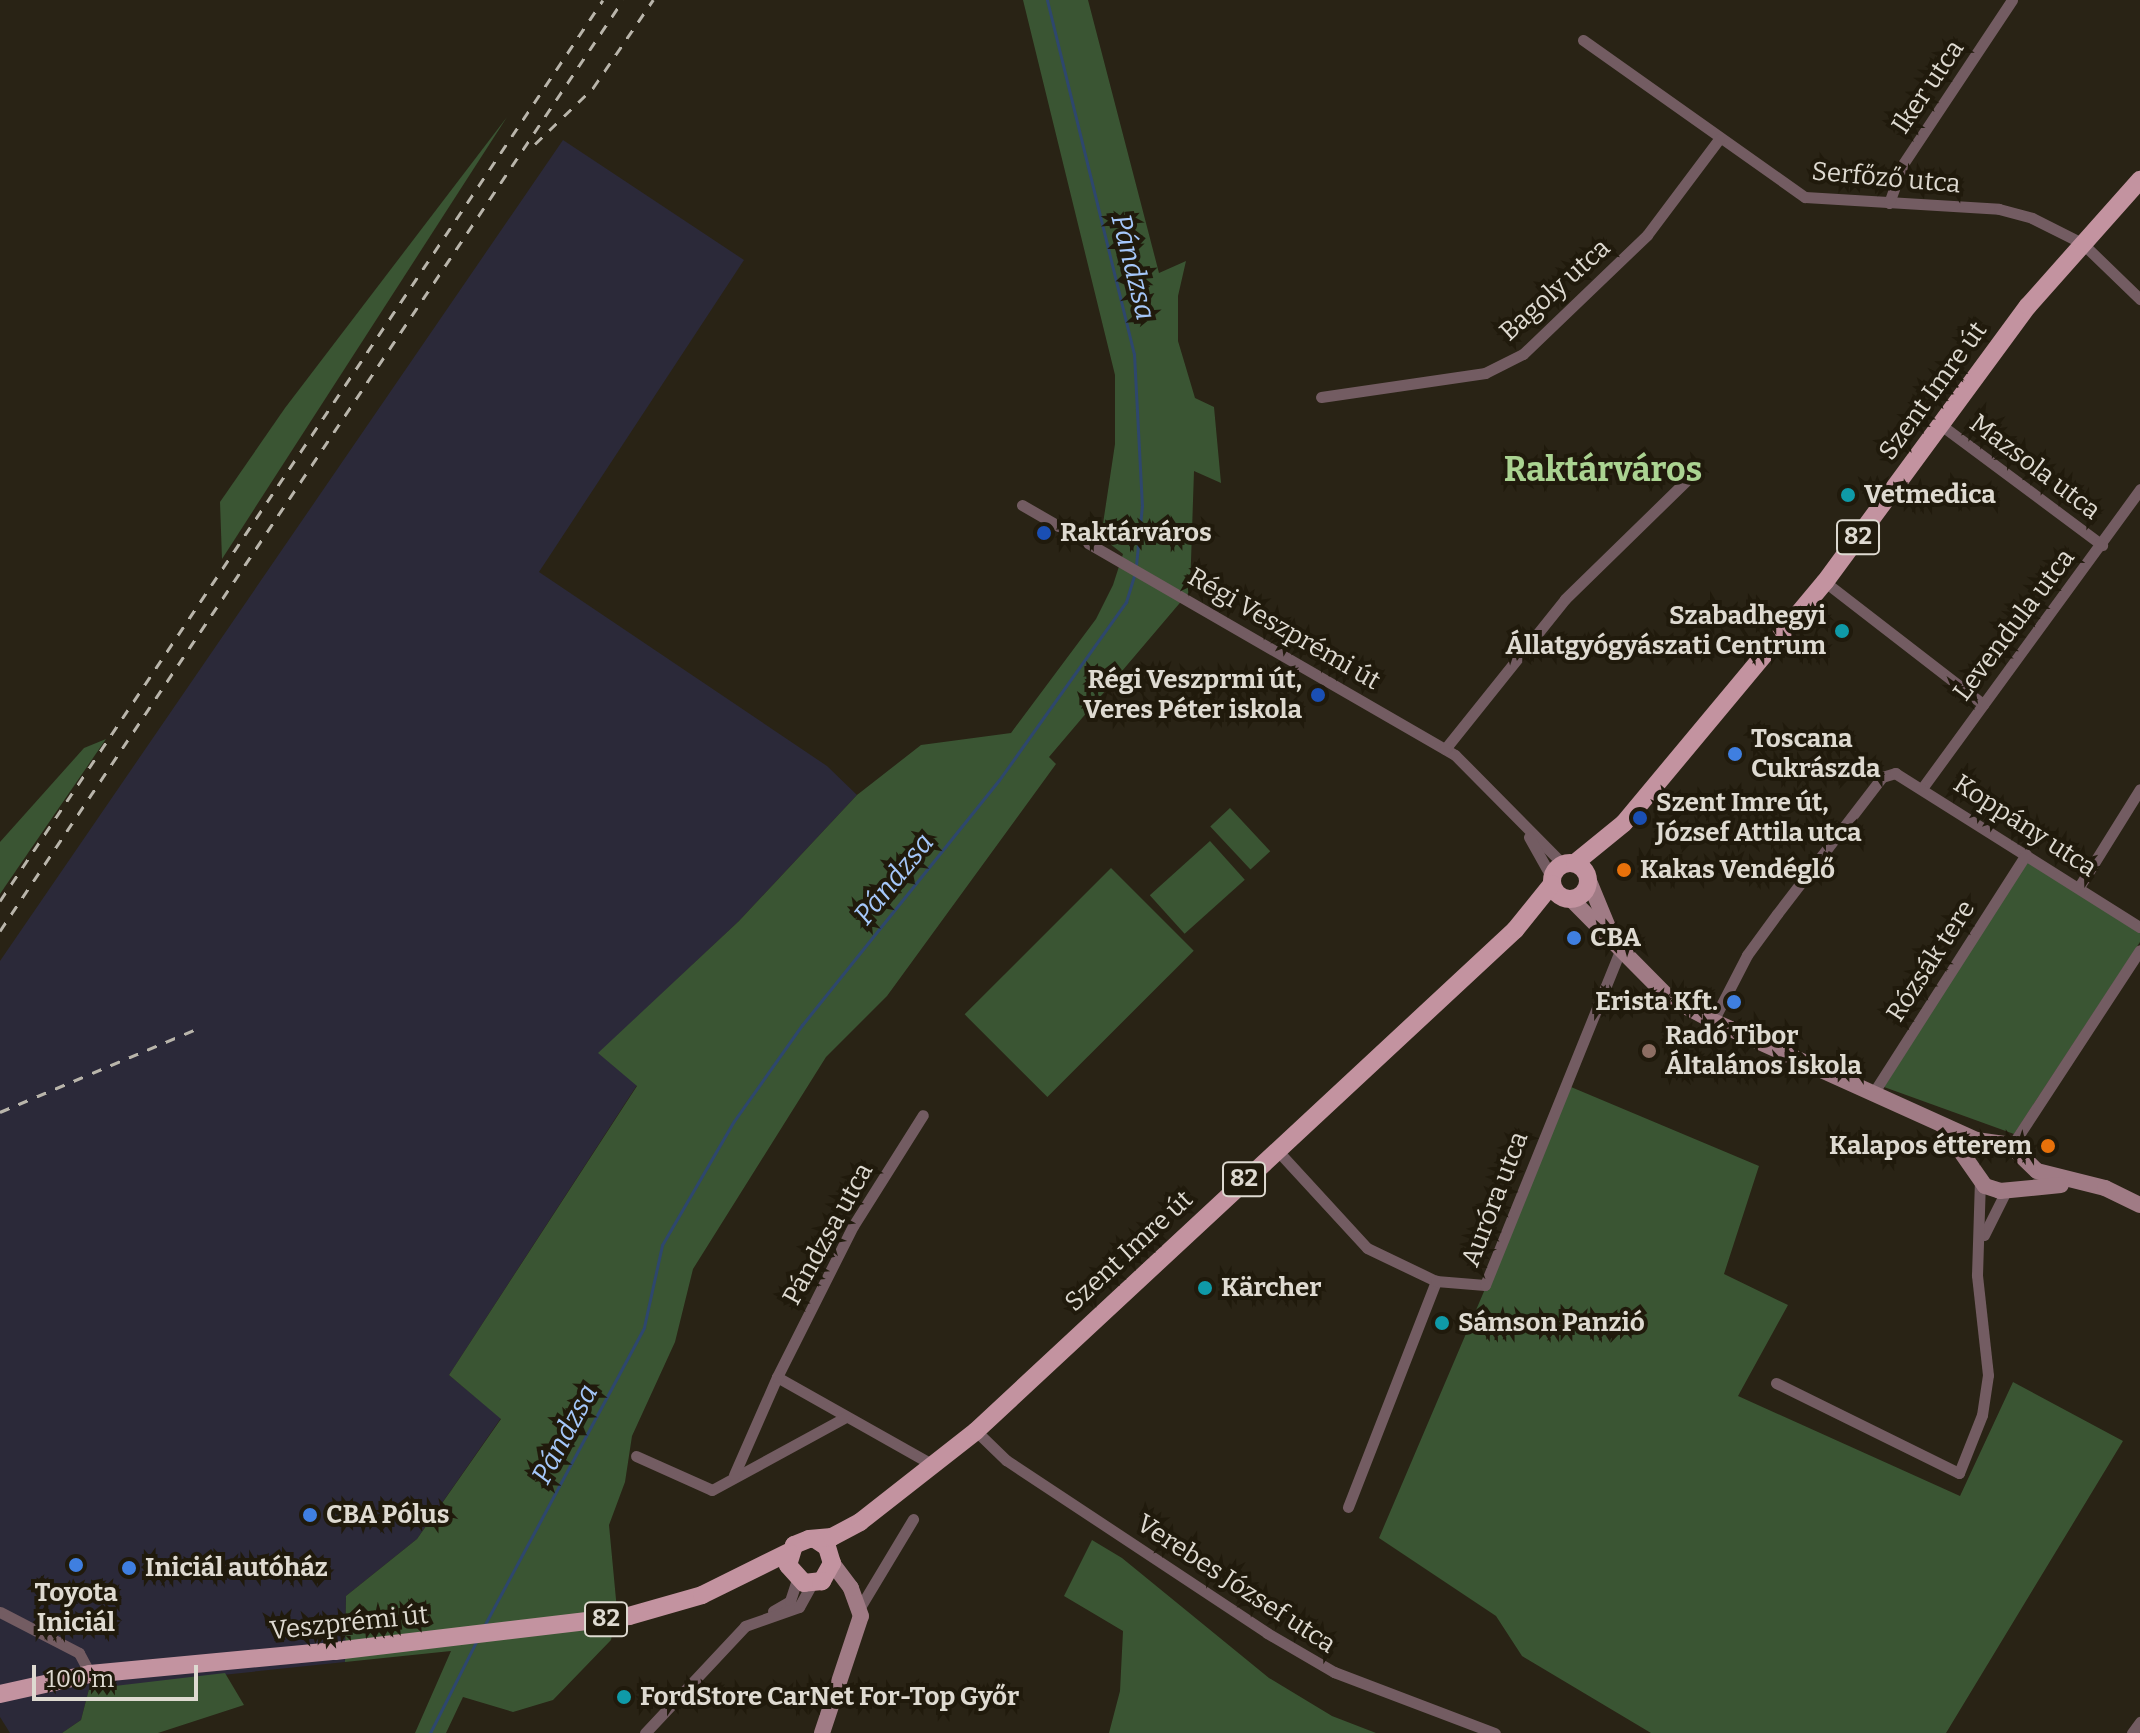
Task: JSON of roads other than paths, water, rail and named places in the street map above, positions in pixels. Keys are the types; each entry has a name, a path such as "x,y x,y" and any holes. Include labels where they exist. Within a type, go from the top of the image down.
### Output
{"main road":[{"name":"Szent Imre út","path":"815,1539 841,1533 881,1507 976,1431 1515,930 1624,823 1825,582 2028,306 2140,180"},
{"path":"1569,900 1570,874"},
{"name":"82","path":"1569,900 1582,896 1570,874"},
{"name":"Szent Imre út","path":"1515,930 1569,900"},
{"name":"Szent Imre út","path":"832,1560 881,1507"},
{"path":"815,1539 832,1560"},
{"name":"82","path":"789,1552 800,1541 815,1539"},
{"path":"789,1552 806,1580"},
{"name":"Veszprémi út","path":"702,1595 789,1552"},
{"name":"82","path":"806,1580 832,1560"},
{"name":"Veszprémi út","path":"0,1694 90,1674 507,1632 629,1616 769,1572 806,1580"}],"street":[{"name":"Iker utca","path":"1889,203 1903,164 2012,0"},
{"name":"Serfőző utca","path":"1583,40 1805,197 1999,209 2082,243"},
{"name":"Bagoly utca","path":"1321,397 1470,376 1523,354 1647,235 1719,139"},
{"path":"2082,243 2140,299"},
{"name":"Mazsola utca","path":"1941,425 2102,545"},
{"path":"1445,749 1565,599 1694,473"},
{"name":"Levendula utca","path":"1923,787 2102,545 2135,506 2140,489"},
{"name":"Régi Veszprémi út","path":"1022,505 1445,749 1511,809 1570,874"},
{"path":"1825,582 1983,704"},
{"name":"Koppány utca","path":"1713,1021 1747,955 1882,777 1901,774 2140,927"},
{"path":"2079,887 2140,789"},
{"name":"Régi Veszprémi út","path":"1511,809 1570,874"},
{"name":"Rózsák tere","path":"1874,1092 2026,854"},
{"path":"1570,874 1621,949"},
{"path":"1569,900 1668,997 1713,1021 1976,1140 2009,1148 2046,1175 2098,1187 2140,1205"},
{"name":"Auróra utca","path":"1348,1507 1436,1281 1485,1285 1621,949"},
{"path":"1776,1383 1959,1473 1982,1415 1988,1375 1977,1254 1979,1153 2009,1148 2140,950"},
{"name":"Pándzsa utca","path":"734,1475 777,1377 853,1226 923,1115"},
{"path":"1928,1116 1957,1141 1977,1175 1992,1190 2098,1187"},
{"path":"1977,1254 2009,1188 2022,1173 2009,1148"},
{"path":"1276,1149 1367,1248 1436,1281"},
{"path":"777,1377 933,1465"},
{"path":"636,1456 712,1490 734,1475 846,1417"},
{"name":"Verebes József utca","path":"976,1431 1006,1460 1294,1649 1334,1672 1495,1733"},
{"path":"822,1733 858,1635 859,1609 913,1519"},
{"path":"832,1560 859,1609"},
{"path":"645,1733 745,1626 790,1601 806,1580 838,1586 859,1609"},
{"path":"0,1612 79,1653 90,1674"},
{"path":"2132,1733 2140,1722"}],"waterway":[{"name":"Pándzsa","path":"1047,0 1134,354 1142,505 1136,565"},
{"name":"Pándzsa","path":"484,1626 644,1327 662,1245 734,1121 802,1025 999,780 1126,602 1135,573"},
{"name":"Pándzsa","path":"430,1733 477,1640"}],"railway":[{"path":"0,901 603,0"},
{"path":"0,931 623,0"},
{"path":"535,144 593,88 653,0"},
{"path":"0,1112 201,1027"}],"place":[{"name":"Vetmedica","path":"1848,495"},
{"name":"Raktárváros","path":"1044,533"},
{"name":"Szabadhegyi Állatgyógyászati Centrum","path":"1842,631"},
{"name":"Régi Veszprmi út, Veres Péter iskola","path":"1318,695"},
{"name":"Toscana Cukrászda","path":"1735,754"},
{"name":"Szent Imre út, József Attila utca","path":"1640,818"},
{"name":"Kakas Vendéglő","path":"1624,870"},
{"name":"CBA","path":"1574,938"},
{"name":"Erista Kft.","path":"1734,1002"},
{"name":"Radó Tibor Általános Iskola","path":"1649,1051"},
{"name":"Kalapos étterem","path":"2048,1146"},
{"name":"Kärcher","path":"1205,1288"},
{"name":"Sámson Panzió","path":"1442,1323"},
{"name":"CBA Pólus","path":"310,1515"},
{"name":"Toyota Iniciál","path":"76,1565"},
{"name":"Iniciál autóház","path":"129,1568"},
{"name":"FordStore CarNet For-Top Győr","path":"624,1697"}],"district":[{"name":"Raktárváros","path":"1603,470"}]}
